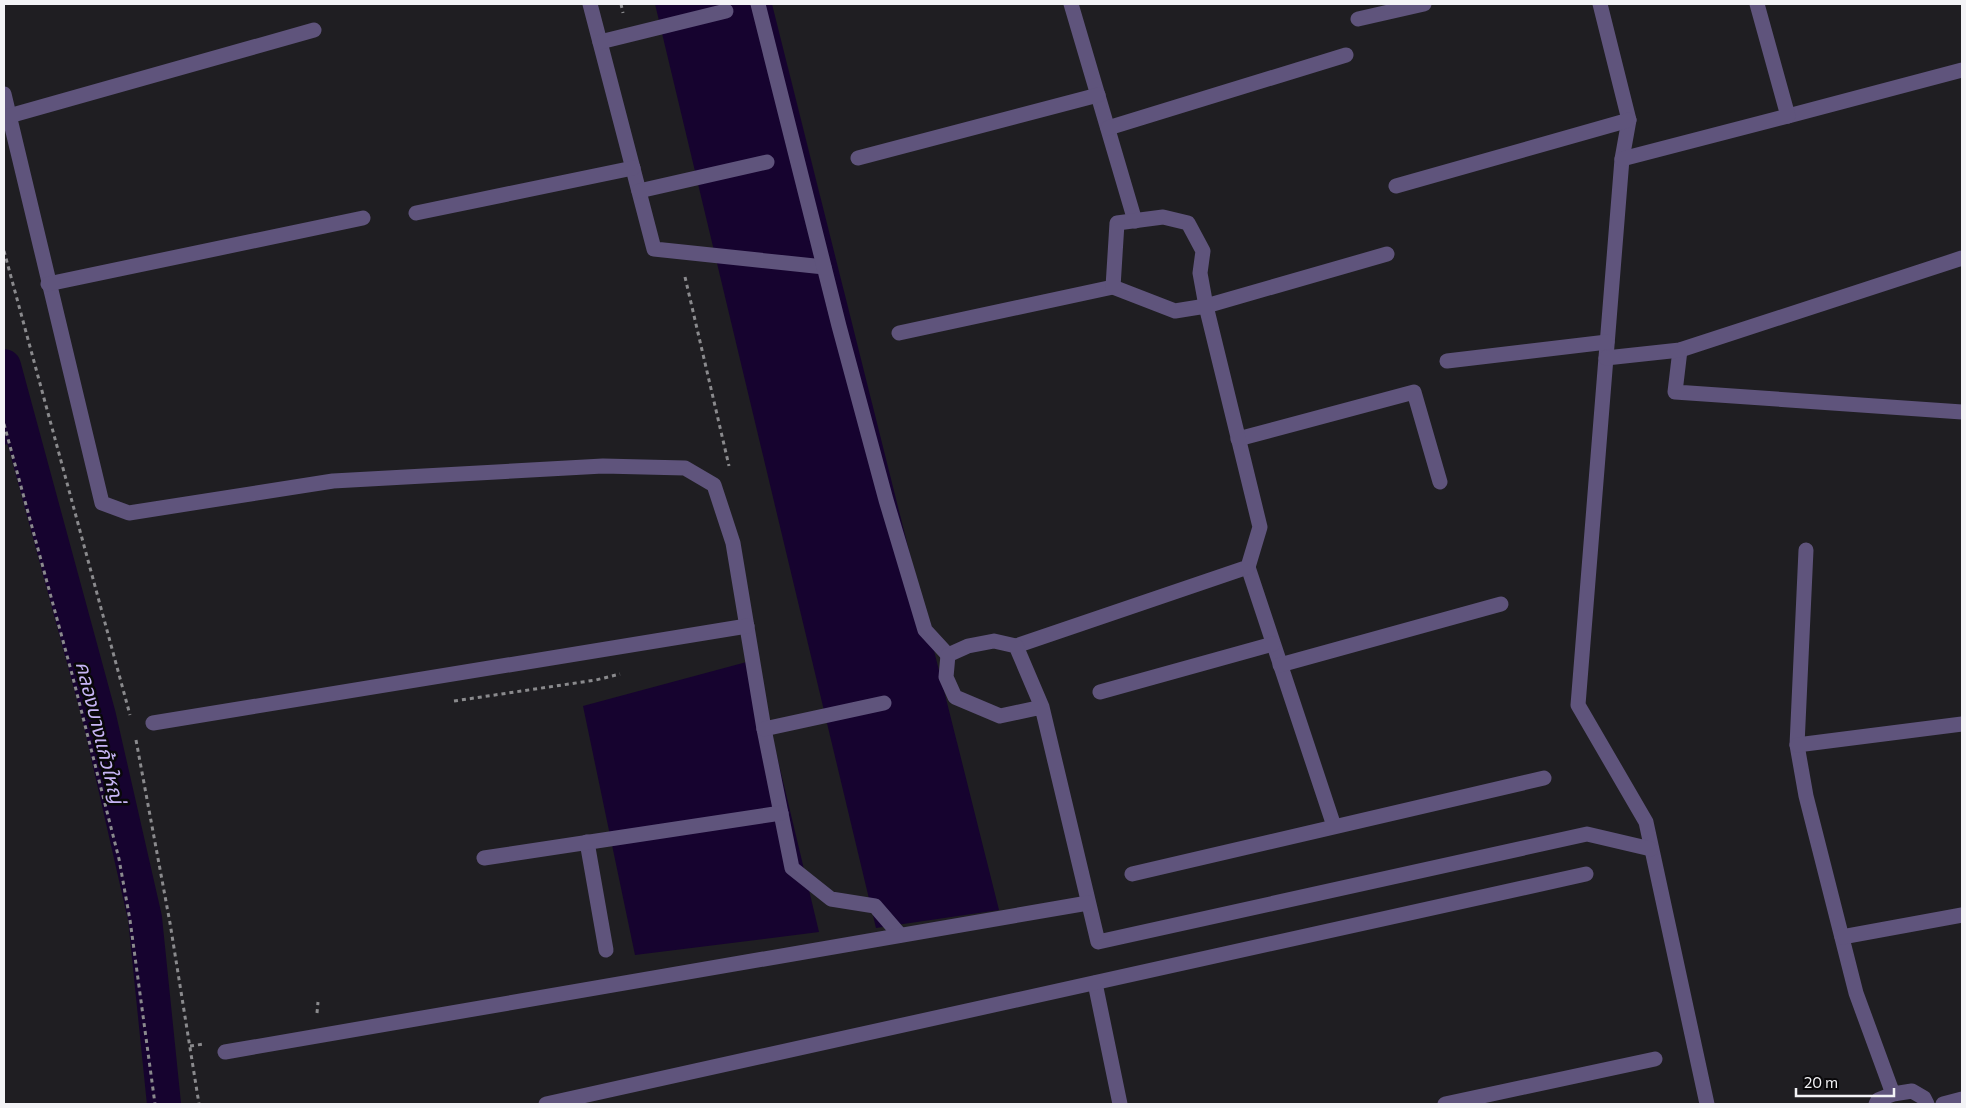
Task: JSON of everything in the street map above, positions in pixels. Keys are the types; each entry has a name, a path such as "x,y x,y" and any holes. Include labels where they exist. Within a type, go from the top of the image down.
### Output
{"street":[{"path":"590,4 654,249 824,267"},
{"path":"758,4 824,267 886,500 925,630 948,655 946,677 955,697 1000,716 1042,707"},
{"path":"1071,4 1135,221"},
{"path":"1358,19 1424,4"},
{"path":"1600,4 1629,120 1622,159 1578,705 1646,822 1707,1104"},
{"path":"1757,4 1788,116"},
{"path":"600,42 726,11"},
{"path":"9,116 314,30"},
{"path":"1108,128 1346,55"},
{"path":"1622,159 1962,70"},
{"path":"4,94 102,503 129,513 333,481 603,466 685,468 714,485 733,544 764,729 792,868 831,899 875,906 900,935"},
{"path":"858,158 1098,95"},
{"path":"1396,186 1629,120"},
{"path":"639,191 766,162"},
{"path":"416,213 633,168"},
{"path":"1113,287 1117,223 1164,216 1188,223 1203,251 1200,273 1206,306 1260,527 1248,567 1334,826"},
{"path":"48,284 363,218"},
{"path":"899,333 1113,287 1175,311 1206,306 1387,254"},
{"path":"1606,358 1680,350 1962,258"},
{"path":"1446,361 1607,342"},
{"path":"1680,350 1675,392 1962,412"},
{"path":"1238,439 1414,392 1440,482"},
{"path":"1806,550 1797,745 1806,796 1856,993 1893,1094"},
{"path":"948,655 968,646 994,641 1016,646 1248,567"},
{"path":"1280,665 1501,604"},
{"path":"153,723 747,626"},
{"path":"1100,692 1273,644"},
{"path":"1016,646 1042,707 1098,942 1587,834 1651,849"},
{"path":"764,729 884,703"},
{"path":"1797,745 1962,724"},
{"path":"1132,874 1544,778"},
{"path":"484,858 781,813"},
{"path":"587,842 606,950"},
{"path":"546,1104 1586,874"},
{"path":"225,1052 1088,903"},
{"path":"1842,937 1962,915"},
{"path":"1094,983 1120,1104"},
{"path":"1445,1104 1655,1059"},
{"path":"1876,1104 1878,1100 1893,1094 1912,1091 1924,1098 1926,1104"},
{"path":"1943,1104 1962,1099"}],"path":[{"path":"621,4 623,13"},
{"path":"4,251 131,722"},
{"path":"684,275 720,420 729,469"},
{"path":"4,424 72,674 119,859 130,920 155,1104"},
{"path":"452,701 596,680 624,673"},
{"path":"135,738 170,923 199,1104"},
{"path":"137,746 147,745"}],"shaded area":[{"path":"655,4 772,4 999,910 876,928"},
{"path":"754,660 819,932 635,955 583,706"}],"waterway":[{"name":"คลองบางแก้วใหญ่","path":"4,366 99,716 145,918 164,1104"},
{"path":"4,440 21,433"}]}
